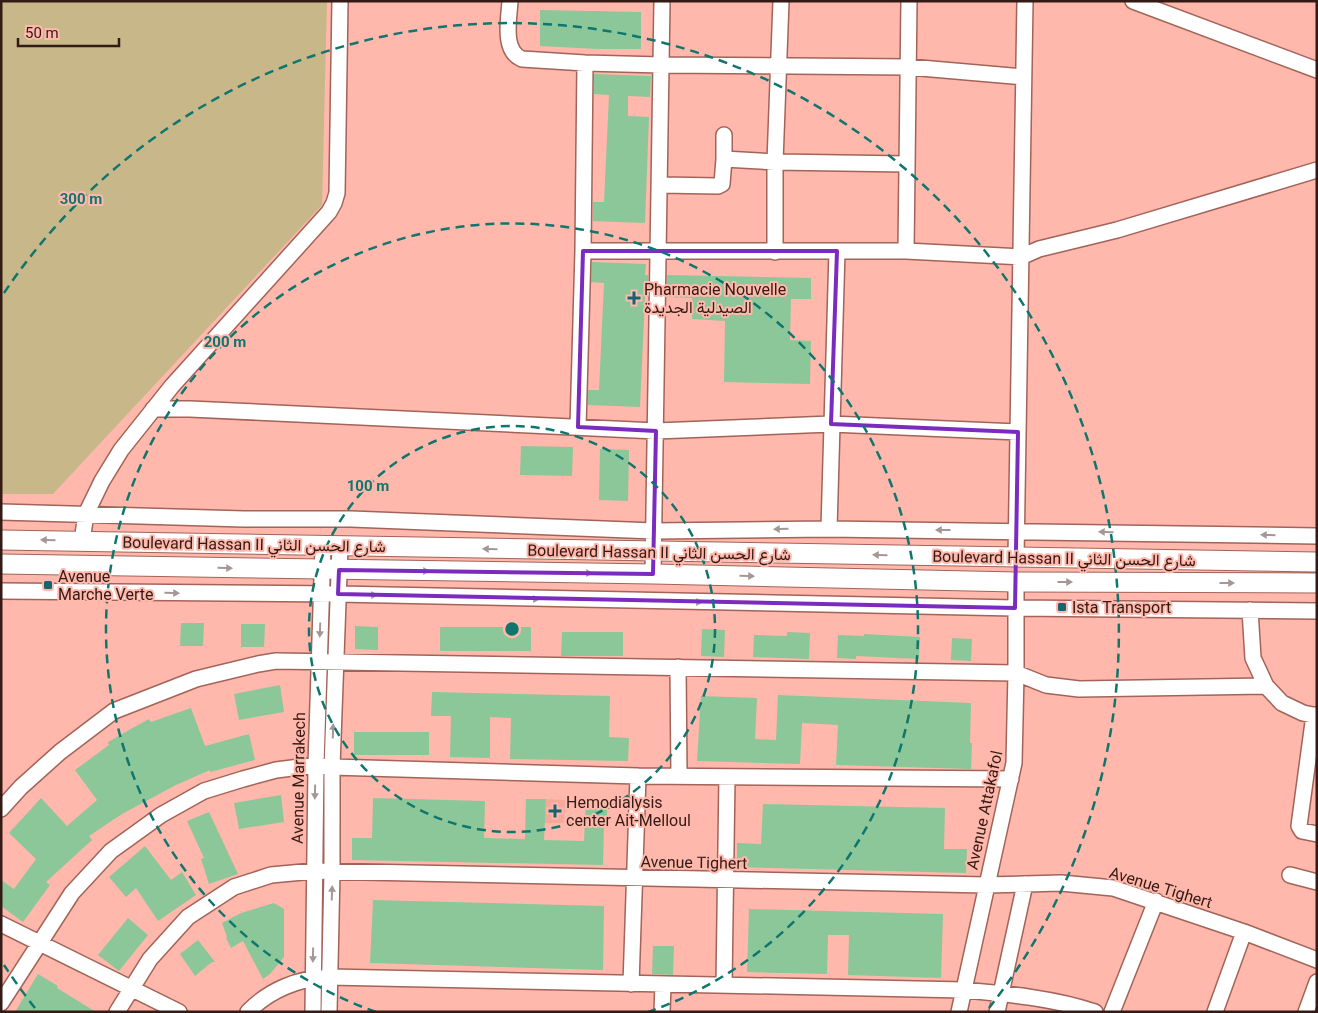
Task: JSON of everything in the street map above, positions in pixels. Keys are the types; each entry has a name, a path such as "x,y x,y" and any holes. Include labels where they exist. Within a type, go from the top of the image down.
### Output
{"main road":[{"name":"Boulevard Hassan II شارع الحسن الثاني","path":"1,540 1317,562"},
{"path":"1016,558 1016,582"},
{"name":"Boulevard Hassan II شارع الحسن الثاني","path":"1,564 652,574 1016,582 1317,583"}],"street":[{"path":"82,541 86,514 102,481 122,450 153,409 202,352 329,212 334,204 337,193 340,1"},
{"path":"510,1 509,46 517,57 530,60 662,65 908,67 1023,77"},
{"path":"652,574 656,431 662,1"},
{"path":"775,252 775,162 781,1"},
{"path":"906,252 909,1"},
{"path":"1016,558 1025,1"},
{"path":"1133,1 1317,70"},
{"path":"578,427 583,251 585,63"},
{"path":"660,185 720,185 723,182 724,135"},
{"path":"724,159 775,162 907,164"},
{"path":"583,251 838,251 1021,257 1039,249 1116,230 1317,170"},
{"path":"829,529 838,251"},
{"path":"153,409 190,409 656,431 831,424 1018,432"},
{"path":"1,512 244,519 351,519 654,531 829,529 1317,536"},
{"name":"Avenue Marrakech","path":"313,1012 318,661 321,595 330,570 331,546"},
{"name":"Avenue Marrakech","path":"329,1012 332,767 338,594 330,570"},
{"name":"Avenue Attakafol","path":"959,1012 1014,762 1016,582"},
{"path":"1,592 338,594 1015,608 1317,611"},
{"path":"1250,610 1253,658 1266,686 1282,703 1303,713 1315,716 1299,826 1302,831 1317,834"},
{"path":"1,809 21,787 60,752 114,712 196,679 276,661 1016,673 1046,685 1079,689 1266,686"},
{"path":"678,667 679,776"},
{"path":"1,1004 72,893 112,851 161,815 204,792 243,778 276,770 316,765 638,776 1011,779"},
{"path":"632,984 638,776"},
{"path":"724,985 727,776"},
{"name":"Avenue Tighert","path":"117,1012 150,959 188,917 234,887 271,875 314,871 986,885 1061,883 1113,888 1244,932 1317,960"},
{"path":"1290,875 1317,882"},
{"path":"998,1012 1025,884"},
{"path":"1112,1012 1156,901"},
{"path":"1,924 179,1012"},
{"path":"1215,1012 1244,932"},
{"path":"248,1012 270,994 313,977 964,990 1001,993 1080,1007 1095,1012"},
{"path":"1306,1012 1317,982"},
{"path":"662,1012 663,985"}],"highlighted area":[{"path":"583,251 837,251 831,424 1018,432 1015,608 338,594 339,570 653,574 656,431 578,427"}],"shaded area":[{"path":"1,1 327,1 322,205 53,494 1,494"},
{"name":"Hemodialysis center Ait-Melloul","path":"546,799 565,800 564,823 545,823"}],"building":[{"path":"540,10 641,12 641,49 540,46"},
{"path":"594,74 651,76 650,97 628,96 628,116 649,117 645,223 593,221 593,202 604,202 609,95 594,94"},
{"path":"592,262 646,264 645,275 648,275 648,297 645,297 640,407 588,405 588,390 599,390 604,283 591,282"},
{"path":"667,275 811,278 811,299 791,299 790,340 811,341 810,384 724,382 725,321 692,319 692,298 667,297"},
{"path":"521,446 573,447 572,476 520,475"},
{"path":"600,449 629,450 628,501 599,500"},
{"path":"181,623 204,623 203,646 180,646"},
{"path":"241,624 265,624 264,647 241,647"},
{"path":"355,626 378,627 378,650 355,649"},
{"path":"440,627 531,627 531,651 440,651"},
{"path":"702,629 725,630 724,657 701,656"},
{"path":"562,632 623,632 623,656 561,656"},
{"path":"787,632 810,633 809,659 753,657 754,635 787,636"},
{"path":"864,634 920,637 919,659 856,656 856,659 837,658 838,635 864,636"},
{"path":"952,638 972,639 971,661 951,660"},
{"path":"280,685 284,712 239,720 234,694"},
{"path":"432,692 610,696 609,737 629,738 628,761 510,759 511,718 490,717 490,758 450,757 451,716 431,716"},
{"path":"778,695 971,703 971,769 836,765 838,725 802,723 800,764 697,761 701,696 757,698 755,739 776,740"},
{"path":"191,708 205,746 249,734 255,760 210,772 210,770 176,785 122,814 89,836 92,840 46,882 50,885 23,922 1,906 1,880 14,889 36,859 9,833 41,798 67,826 97,800 75,770 109,745 108,742 149,719 151,722"},
{"path":"354,732 429,732 429,755 354,755"},
{"path":"281,795 284,822 239,829 234,803"},
{"path":"373,798 485,801 484,838 525,839 526,799 546,799 544,840 584,841 586,800 607,801 607,824 604,824 603,865 352,860 352,838 372,838"},
{"path":"763,804 945,808 944,849 967,849 966,873 737,867 737,843 761,844"},
{"path":"209,812 238,874 209,884 201,859 204,858 187,821"},
{"path":"145,846 171,880 182,872 196,895 158,921 136,888 126,897 109,877"},
{"path":"373,900 604,906 603,970 370,963"},
{"path":"274,903 284,909 284,957 270,974 263,979 243,941 231,948 222,923 241,913"},
{"path":"749,909 943,914 941,978 848,975 849,935 828,935 827,974 747,972"},
{"path":"128,918 148,935 119,971 98,955"},
{"path":"198,940 215,962 212,962 195,976 180,954"},
{"path":"653,946 674,946 673,975 652,974"},
{"path":"38,974 58,986 57,988 96,1012 15,1012"}],"place":[{"name":"Pharmacie Nouvelle الصيدلية الجديدة","path":"634,298"},
{"name":"Avenue Marche Verte","path":"48,585"},
{"name":"Ista Transport","path":"1062,607"},
{"name":"Hemodialysis center Ait-Melloul","path":"555,811"}]}
